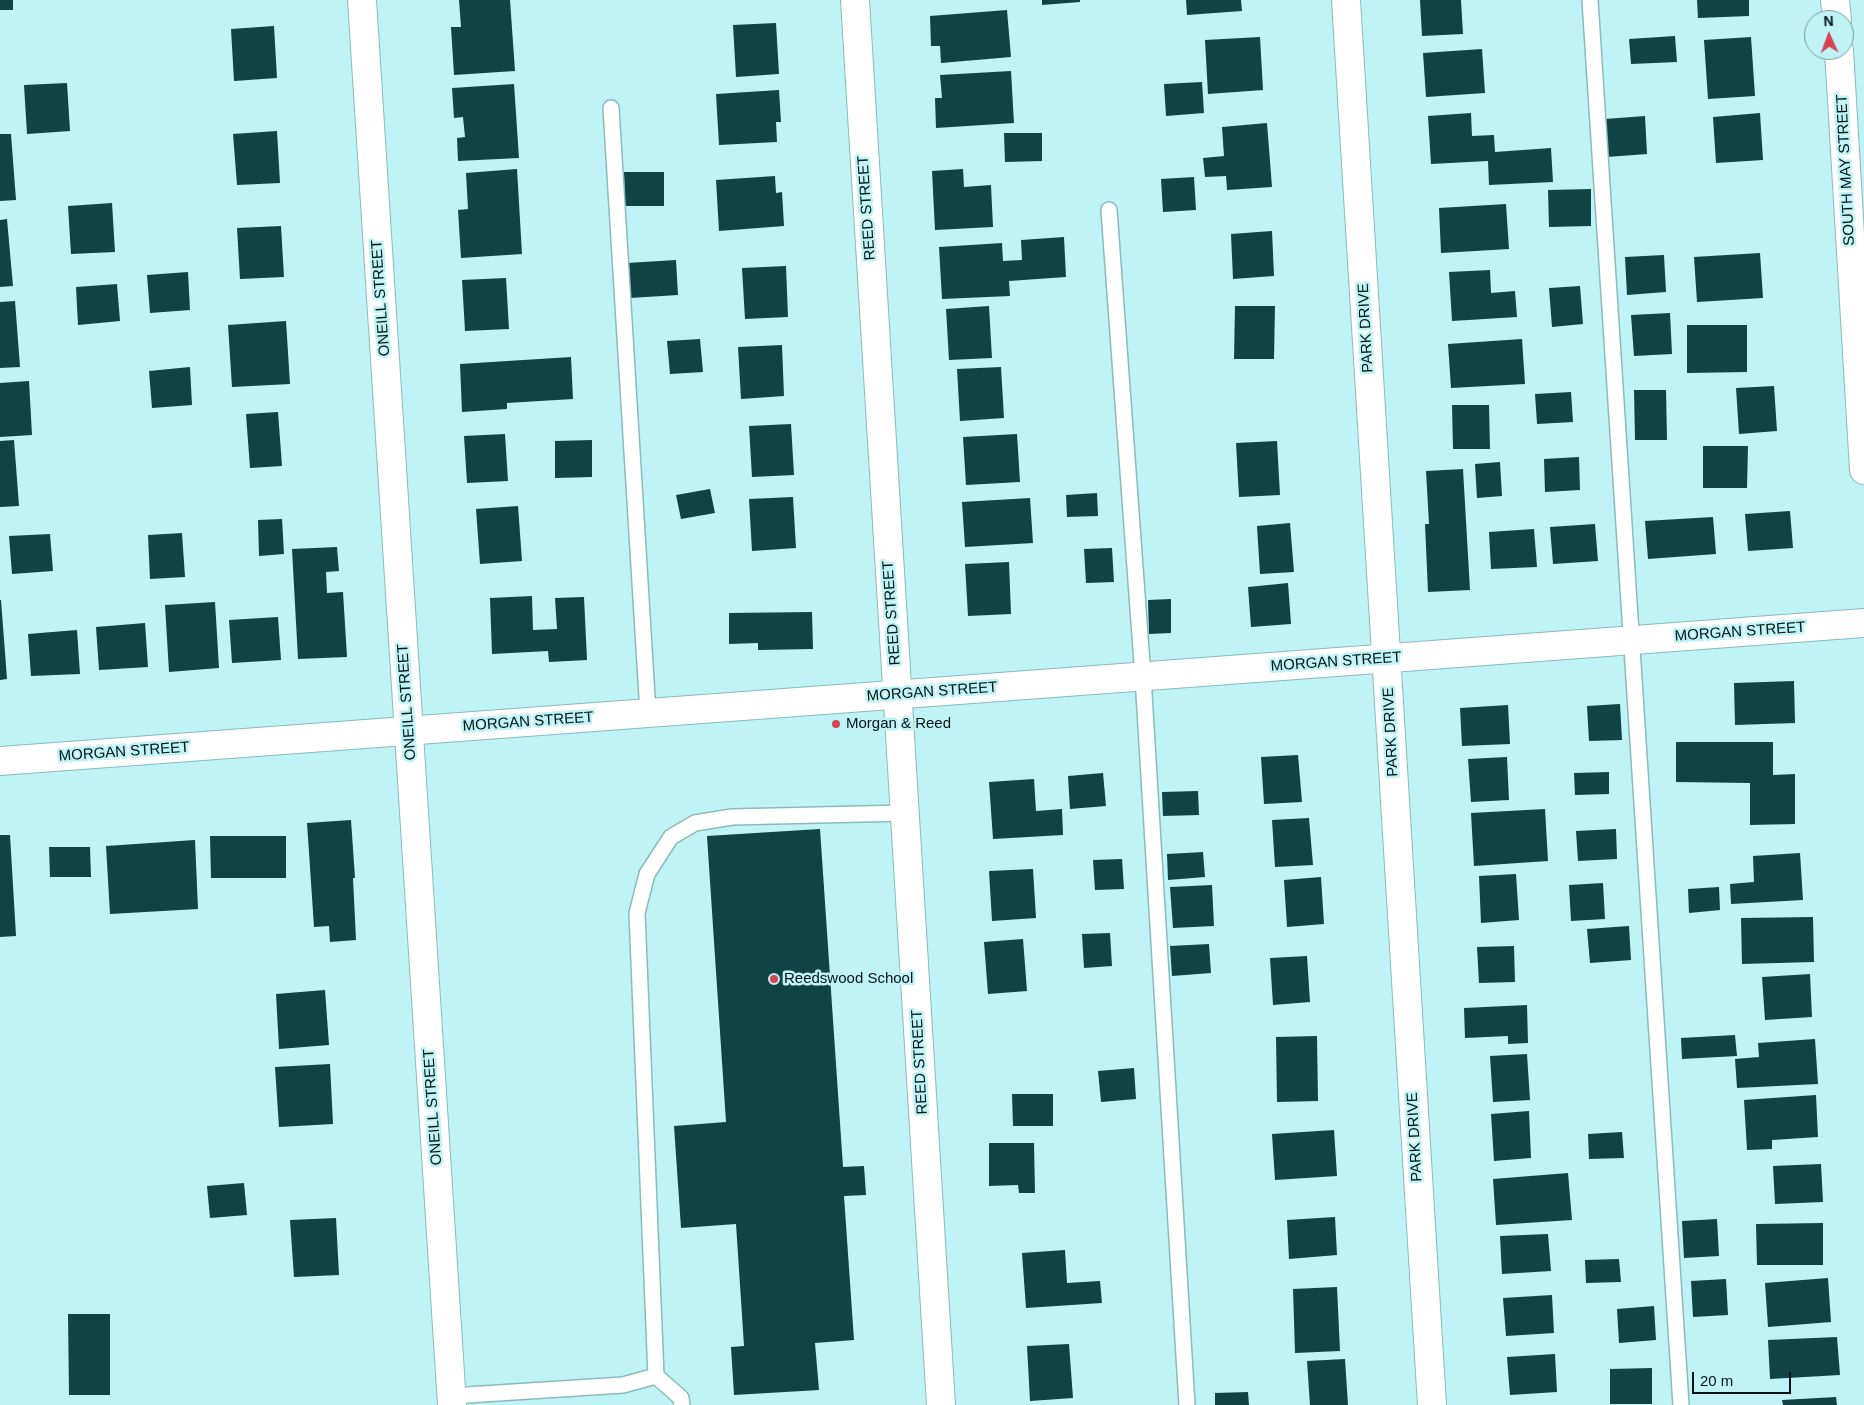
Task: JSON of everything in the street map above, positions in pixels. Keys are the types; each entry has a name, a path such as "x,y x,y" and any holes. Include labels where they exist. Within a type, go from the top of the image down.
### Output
{"street":[{"name":"ONEILL STREET","path":"362,0 451,1400"},
{"name":"REED STREET","path":"855,0 940,1405"},
{"name":"PARK DRIVE","path":"1346,0 1432,1405"},
{"name":"SOUTH MAY STREET","path":"1839,60 1864,470"},
{"name":"MORGAN STREET","path":"0,761 1864,623"}],"lane":[{"path":"1590,0 1681,1405"},
{"path":"611,108 648,713"},
{"path":"1109,210 1143,677 1187,1405"},
{"path":"682,1405 681,1398 656,1376 637,913 647,874 671,837 695,823 732,817 905,813"},
{"path":"451,1400 623,1385 656,1376"}],"building":[{"path":"0,0 13,0 13,10 0,10"},
{"path":"459,0 510,0 515,71 454,75 451,27 461,27"},
{"path":"1042,0 1080,0 1080,2 1042,5"},
{"path":"1186,0 1241,0 1242,11 1187,15"},
{"path":"1420,0 1461,0 1463,34 1422,36"},
{"path":"1697,0 1749,0 1749,16 1698,18"},
{"path":"1007,10 1011,57 941,63 940,46 931,46 930,16"},
{"path":"776,23 779,74 736,77 733,25"},
{"path":"274,26 277,78 234,81 231,29"},
{"path":"1675,36 1677,62 1631,64 1629,39"},
{"path":"1260,37 1263,90 1208,94 1205,40"},
{"path":"1751,37 1755,96 1708,99 1704,40"},
{"path":"1482,49 1485,93 1426,97 1423,53"},
{"path":"1011,71 1014,123 936,128 935,98 942,98 940,75"},
{"path":"1202,82 1204,113 1166,116 1164,84"},
{"path":"67,83 70,131 27,134 24,85"},
{"path":"514,84 519,158 458,161 457,138 465,137 463,117 454,118 452,88"},
{"path":"779,90 781,122 776,122 777,142 719,145 716,94"},
{"path":"1471,113 1472,136 1494,135 1495,152 1551,148 1553,182 1489,185 1488,161 1431,164 1428,116"},
{"path":"1760,113 1763,160 1716,163 1713,117"},
{"path":"1645,116 1647,154 1607,157 1605,119"},
{"path":"1267,123 1272,187 1227,190 1226,176 1205,177 1203,158 1224,156 1222,127"},
{"path":"277,131 280,183 237,185 233,134"},
{"path":"1004,133 1042,133 1042,161 1005,162"},
{"path":"0,134 11,134 16,200 0,201"},
{"path":"517,169 522,254 461,258 458,210 468,209 466,173"},
{"path":"963,169 964,187 991,185 993,227 935,230 932,171"},
{"path":"624,172 664,172 664,206 625,206"},
{"path":"775,176 776,193 782,192 784,226 719,231 716,180"},
{"path":"1194,177 1196,210 1163,212 1161,179"},
{"path":"1591,189 1591,226 1549,227 1548,190"},
{"path":"112,203 115,252 71,254 68,206"},
{"path":"1506,204 1509,249 1441,253 1439,208"},
{"path":"7,219 13,286 0,287 0,220"},
{"path":"281,226 284,277 240,279 237,228"},
{"path":"1272,231 1274,276 1233,279 1231,234"},
{"path":"1064,237 1066,277 1009,281 1010,296 942,299 939,247 1002,243 1003,261 1022,260 1021,240"},
{"path":"1760,253 1763,298 1697,302 1694,257"},
{"path":"1664,255 1666,292 1627,295 1625,257"},
{"path":"676,260 678,295 630,298 627,263"},
{"path":"786,266 788,317 745,319 742,268"},
{"path":"1490,270 1491,293 1515,291 1517,317 1452,321 1449,272"},
{"path":"188,272 190,310 150,313 147,275"},
{"path":"506,278 509,329 465,331 462,280"},
{"path":"117,284 120,321 78,325 76,287"},
{"path":"1580,286 1583,324 1552,327 1549,288"},
{"path":"15,301 20,367 0,368 0,302"},
{"path":"989,306 992,358 949,360 946,309"},
{"path":"1235,306 1275,306 1274,359 1234,359"},
{"path":"1670,313 1672,354 1634,356 1631,315"},
{"path":"286,321 290,384 232,387 228,325"},
{"path":"1687,325 1747,325 1747,372 1687,373"},
{"path":"700,339 703,372 670,374 667,341"},
{"path":"1522,339 1525,384 1451,388 1448,344"},
{"path":"782,345 784,396 741,399 738,347"},
{"path":"571,357 573,399 507,403 507,409 462,412 460,364"},
{"path":"190,367 192,405 152,408 149,371"},
{"path":"1001,367 1004,418 960,421 957,369"},
{"path":"29,381 32,435 0,437 0,383"},
{"path":"1774,386 1777,431 1739,434 1736,388"},
{"path":"1634,390 1666,390 1667,440 1635,440"},
{"path":"1571,392 1573,422 1537,424 1535,394"},
{"path":"1452,405 1489,405 1490,449 1453,449"},
{"path":"278,412 282,466 250,468 246,414"},
{"path":"791,424 794,475 752,477 749,426"},
{"path":"505,434 508,481 467,483 464,436"},
{"path":"1017,434 1020,482 966,485 963,437"},
{"path":"14,440 19,506 0,507 0,441"},
{"path":"592,440 592,477 555,478 555,441"},
{"path":"1277,441 1280,495 1239,497 1236,443"},
{"path":"1703,446 1748,446 1747,488 1703,488"},
{"path":"1579,457 1580,490 1545,492 1544,459"},
{"path":"1500,462 1502,496 1477,498 1475,464"},
{"path":"1463,469 1470,590 1428,592 1425,524 1429,524 1426,471"},
{"path":"710,489 715,513 681,519 676,495"},
{"path":"1097,493 1098,516 1067,517 1066,495"},
{"path":"793,497 796,548 752,551 749,499"},
{"path":"1030,498 1033,543 965,547 962,502"},
{"path":"518,506 522,561 480,564 476,509"},
{"path":"1790,511 1793,548 1748,551 1745,514"},
{"path":"1713,517 1716,554 1648,559 1645,521"},
{"path":"282,519 284,554 259,556 258,520"},
{"path":"1290,523 1294,572 1260,574 1257,526"},
{"path":"1595,524 1598,561 1553,564 1550,527"},
{"path":"1534,529 1537,567 1491,569 1489,532"},
{"path":"182,533 185,577 150,579 148,535"},
{"path":"50,534 53,571 12,574 9,536"},
{"path":"337,547 339,571 326,572 327,593 343,592 347,657 298,659 292,549"},
{"path":"1112,548 1114,582 1086,583 1084,549"},
{"path":"1009,562 1011,614 968,616 965,564"},
{"path":"1288,583 1291,624 1251,627 1248,587"},
{"path":"532,596 533,630 557,629 555,598 584,597 587,660 549,662 548,651 492,654 490,598"},
{"path":"1171,599 1171,633 1149,634 1148,600"},
{"path":"0,600 7,679 0,680"},
{"path":"215,602 219,668 169,672 165,605"},
{"path":"812,612 813,649 758,650 758,643 729,644 729,613"},
{"path":"278,617 281,660 232,663 229,620"},
{"path":"145,623 148,667 99,670 96,627"},
{"path":"77,630 80,674 31,676 28,634"},
{"path":"1794,681 1795,723 1735,725 1734,683"},
{"path":"1620,704 1622,740 1589,741 1587,706"},
{"path":"1508,705 1510,744 1462,746 1460,708"},
{"path":"1676,742 1773,742 1773,775 1795,774 1795,824 1750,825 1750,783 1676,782"},
{"path":"1298,755 1302,802 1264,804 1261,757"},
{"path":"1507,757 1509,800 1471,802 1468,759"},
{"path":"1609,772 1609,794 1575,795 1574,773"},
{"path":"1103,773 1106,806 1070,809 1068,776"},
{"path":"1034,779 1036,811 1062,809 1063,835 993,839 989,782"},
{"path":"1198,791 1199,815 1163,816 1162,792"},
{"path":"1545,809 1548,861 1474,866 1471,813"},
{"path":"1309,818 1313,865 1275,867 1272,820"},
{"path":"351,820 355,878 353,878 356,940 330,942 329,926 314,927 307,823"},
{"name":"Reedswood School","path":"820,829 843,1167 864,1166 866,1195 844,1196 854,1340 815,1343 819,1390 734,1395 731,1347 744,1346 736,1224 681,1228 674,1126 726,1122 707,836"},
{"path":"1616,829 1617,859 1578,861 1576,831"},
{"path":"0,835 10,835 16,936 0,937"},
{"path":"210,836 286,836 286,878 211,878"},
{"path":"195,840 198,909 110,914 106,846"},
{"path":"49,847 90,847 91,877 50,877"},
{"path":"1203,852 1205,877 1168,880 1167,854"},
{"path":"1800,853 1803,900 1731,904 1730,884 1754,882 1753,856"},
{"path":"1122,859 1124,889 1095,890 1093,860"},
{"path":"1033,869 1036,918 992,921 989,871"},
{"path":"1516,874 1519,920 1481,923 1479,876"},
{"path":"1321,877 1324,924 1287,927 1284,880"},
{"path":"1603,883 1605,919 1571,921 1569,885"},
{"path":"1212,885 1214,926 1173,928 1170,887"},
{"path":"1719,887 1720,910 1689,913 1688,889"},
{"path":"1813,917 1814,962 1742,964 1741,918"},
{"path":"1629,926 1631,960 1590,963 1587,929"},
{"path":"1110,933 1112,966 1084,968 1082,934"},
{"path":"1023,939 1027,991 988,994 984,942"},
{"path":"1209,944 1211,973 1172,976 1170,946"},
{"path":"1514,946 1515,982 1479,983 1477,947"},
{"path":"1307,956 1310,1002 1273,1005 1270,958"},
{"path":"1810,974 1812,1017 1765,1020 1762,977"},
{"path":"325,990 329,1045 279,1049 276,994"},
{"path":"1527,1005 1528,1043 1508,1044 1508,1036 1465,1038 1464,1008"},
{"path":"1735,1035 1737,1056 1682,1059 1681,1038"},
{"path":"1317,1036 1318,1101 1277,1102 1276,1037"},
{"path":"1815,1039 1818,1084 1737,1088 1735,1059 1759,1057 1758,1043"},
{"path":"1527,1054 1530,1100 1493,1102 1490,1056"},
{"path":"330,1064 333,1124 279,1127 275,1067"},
{"path":"1134,1068 1136,1099 1101,1102 1098,1071"},
{"path":"1012,1094 1053,1094 1053,1126 1013,1126"},
{"path":"1816,1095 1818,1137 1772,1140 1772,1149 1747,1150 1744,1100"},
{"path":"1529,1111 1531,1158 1494,1161 1491,1114"},
{"path":"1334,1130 1337,1176 1275,1180 1272,1134"},
{"path":"1622,1132 1624,1158 1589,1159 1588,1134"},
{"path":"989,1143 1034,1143 1035,1193 1019,1193 1018,1185 989,1186"},
{"path":"1821,1164 1823,1202 1775,1204 1773,1166"},
{"path":"1568,1173 1572,1220 1496,1225 1493,1179"},
{"path":"244,1183 247,1215 210,1218 207,1186"},
{"path":"1335,1217 1337,1255 1289,1259 1287,1220"},
{"path":"336,1218 339,1275 294,1277 290,1220"},
{"path":"1717,1219 1719,1256 1684,1258 1682,1221"},
{"path":"1823,1223 1823,1265 1757,1265 1756,1224"},
{"path":"1548,1234 1551,1271 1502,1274 1500,1236"},
{"path":"1065,1250 1067,1283 1100,1281 1102,1303 1026,1308 1022,1253"},
{"path":"1619,1259 1621,1282 1586,1283 1585,1260"},
{"path":"1828,1278 1831,1322 1768,1327 1765,1283"},
{"path":"1726,1279 1728,1315 1693,1317 1691,1281"},
{"path":"1337,1287 1340,1351 1295,1353 1293,1289"},
{"path":"1552,1295 1554,1333 1506,1336 1503,1298"},
{"path":"1654,1306 1656,1340 1619,1343 1617,1309"},
{"path":"68,1314 110,1314 110,1395 69,1395"},
{"path":"1837,1337 1840,1375 1770,1379 1768,1340"},
{"path":"1069,1344 1073,1398 1030,1401 1027,1346"},
{"path":"1555,1354 1557,1392 1510,1395 1507,1357"},
{"path":"1345,1359 1348,1405 1310,1405 1307,1361"},
{"path":"1652,1368 1652,1404 1610,1404 1610,1369"},
{"path":"1248,1392 1249,1405 1215,1405 1215,1393"},
{"path":"1836,1397 1837,1405 1783,1405 1782,1400"}],"place":[{"name":"Morgan & Reed","path":"836,724"},
{"name":"Reedswood School","path":"774,979"}]}
